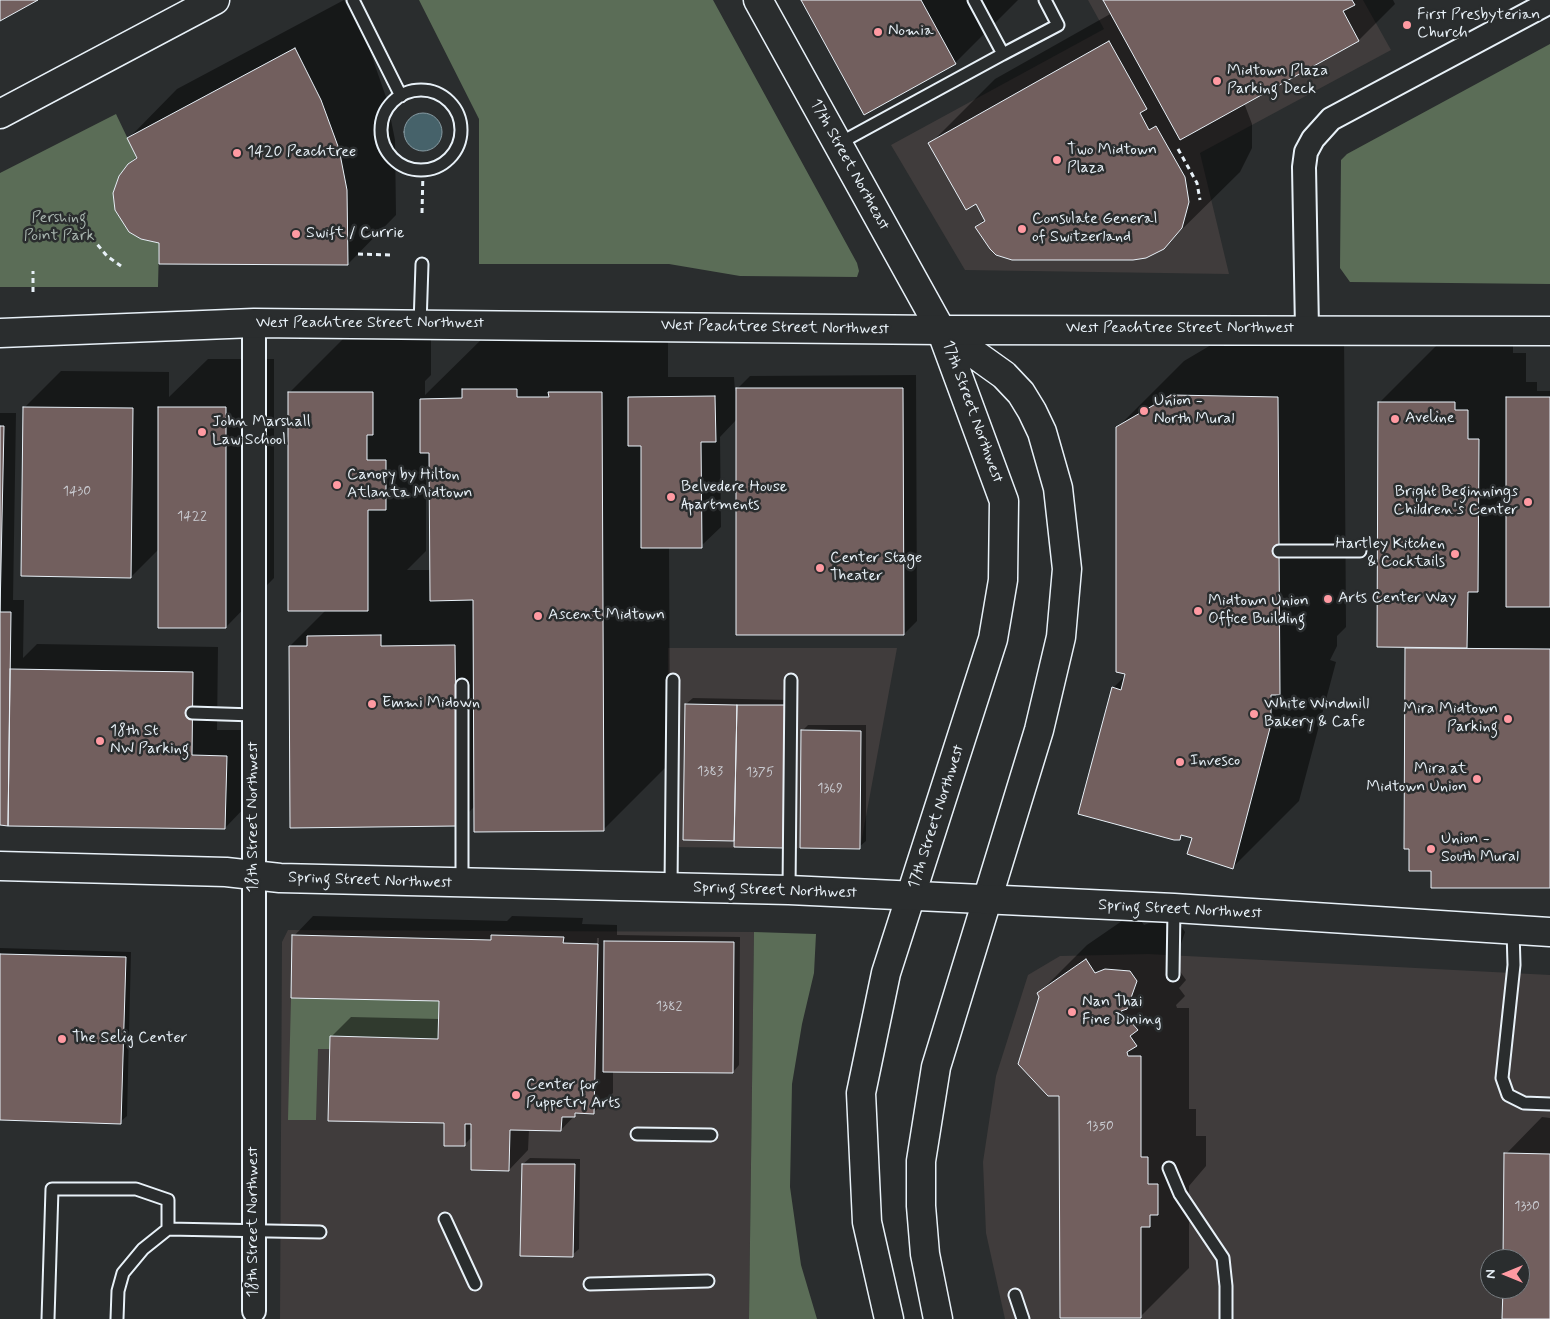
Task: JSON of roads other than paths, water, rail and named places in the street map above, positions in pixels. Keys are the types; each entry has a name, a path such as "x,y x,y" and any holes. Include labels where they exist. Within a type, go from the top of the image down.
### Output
{"main road":[{"path":"0,114 215,0"},
{"name":"17th Street Northeast","path":"758,0 941,330"},
{"name":"West Peachtree Street Northwest","path":"0,333 254,323 941,330 1307,329 1550,331"},
{"name":"17th Street Northwest","path":"888,1319 867,1222 861,1092 886,973 993,639 1003,580 1004,500 941,330"},
{"name":"17th Street Northwest","path":"938,1319 925,1254 921,1206 921,1160 936,1067 1039,730 1061,637 1066,577 1066,550 1058,488 1042,432 1032,411 1021,393 1004,375 941,330"},
{"name":"Spring Street Northwest","path":"0,866 226,872 290,878 789,890 1174,908 1550,932"}],"street":[{"path":"1307,329 1304,167 1306,152 1313,139 1331,119 1550,2"},
{"name":"18th Street Northwest","path":"254,323 254,1315"}],"lane":[{"path":"353,0 401,96"},
{"path":"974,0 1003,54"},
{"path":"838,144 1058,25 1045,0"},
{"path":"420,91 439,95 450,103 457,114 460,127 459,140 454,153 445,162 423,171 407,168 396,162 387,152 382,140 381,127 384,115 390,104 401,96 420,91"},
{"path":"420,325 422,264"},
{"path":"1279,551 1360,551"},
{"path":"671,887 673,680"},
{"path":"789,890 791,680"},
{"path":"462,685 462,883"},
{"path":"192,713 254,715"},
{"path":"1173,976 1174,908"},
{"path":"1513,930 1514,965 1502,1078 1508,1095 1524,1103 1550,1104"},
{"path":"637,1134 711,1135"},
{"path":"1169,1168 1180,1194 1223,1258 1226,1286 1226,1319"},
{"path":"48,1319 52,1189 136,1189 168,1200 168,1229"},
{"path":"445,1219 475,1284"},
{"path":"117,1319 118,1291 123,1273 143,1249 168,1229 320,1232"},
{"path":"590,1284 708,1281"},
{"path":"1015,1295 1023,1319"}],"water":[{"path":"423,113 436,119 442,132 436,145 423,151 410,145 404,132 410,119"}],"place":[{"name":"First Presbyterian Church","path":"1407,25"},
{"name":"Nomia","path":"878,32"},
{"name":"Midtown Plaza Parking Deck","path":"1217,81"},
{"name":"1420 Peachtree","path":"237,153"},
{"name":"Two Midtown Plaza","path":"1057,160"},
{"name":"Consulate General of Switzerland","path":"1022,229"},
{"name":"Swift / Currie","path":"296,234"},
{"name":"Union - North Mural","path":"1144,411"},
{"name":"Aveline","path":"1395,419"},
{"name":"John Marshall Law School","path":"202,432"},
{"name":"Canopy by Hilton Atlanta Midtown","path":"337,485"},
{"name":"Belvedere House Apartments","path":"671,497"},
{"name":"Bright Beginnings Children's Center","path":"1528,502"},
{"name":"Hartley Kitchen & Cocktails","path":"1455,554"},
{"name":"Center Stage Theater","path":"820,568"},
{"name":"Arts Center Way","path":"1328,599"},
{"name":"Midtown Union Office Building","path":"1198,611"},
{"name":"Ascent Midtown","path":"538,616"},
{"name":"Emmi Midown","path":"372,704"},
{"name":"White Windmill Bakery & Cafe","path":"1254,714"},
{"name":"Mira Midtown Parking","path":"1508,719"},
{"name":"18th St NW Parking","path":"100,741"},
{"name":"Invesco","path":"1180,762"},
{"name":"Mira at Midtown Union","path":"1477,779"},
{"name":"Union - South Mural","path":"1431,849"},
{"name":"Nan Thai Fine Dining","path":"1072,1012"},
{"name":"The Selig Center","path":"62,1039"},
{"name":"Center for Puppetry Arts","path":"516,1095"}],"park label":[{"name":"Pershing Point Park","path":"59,228"}]}
